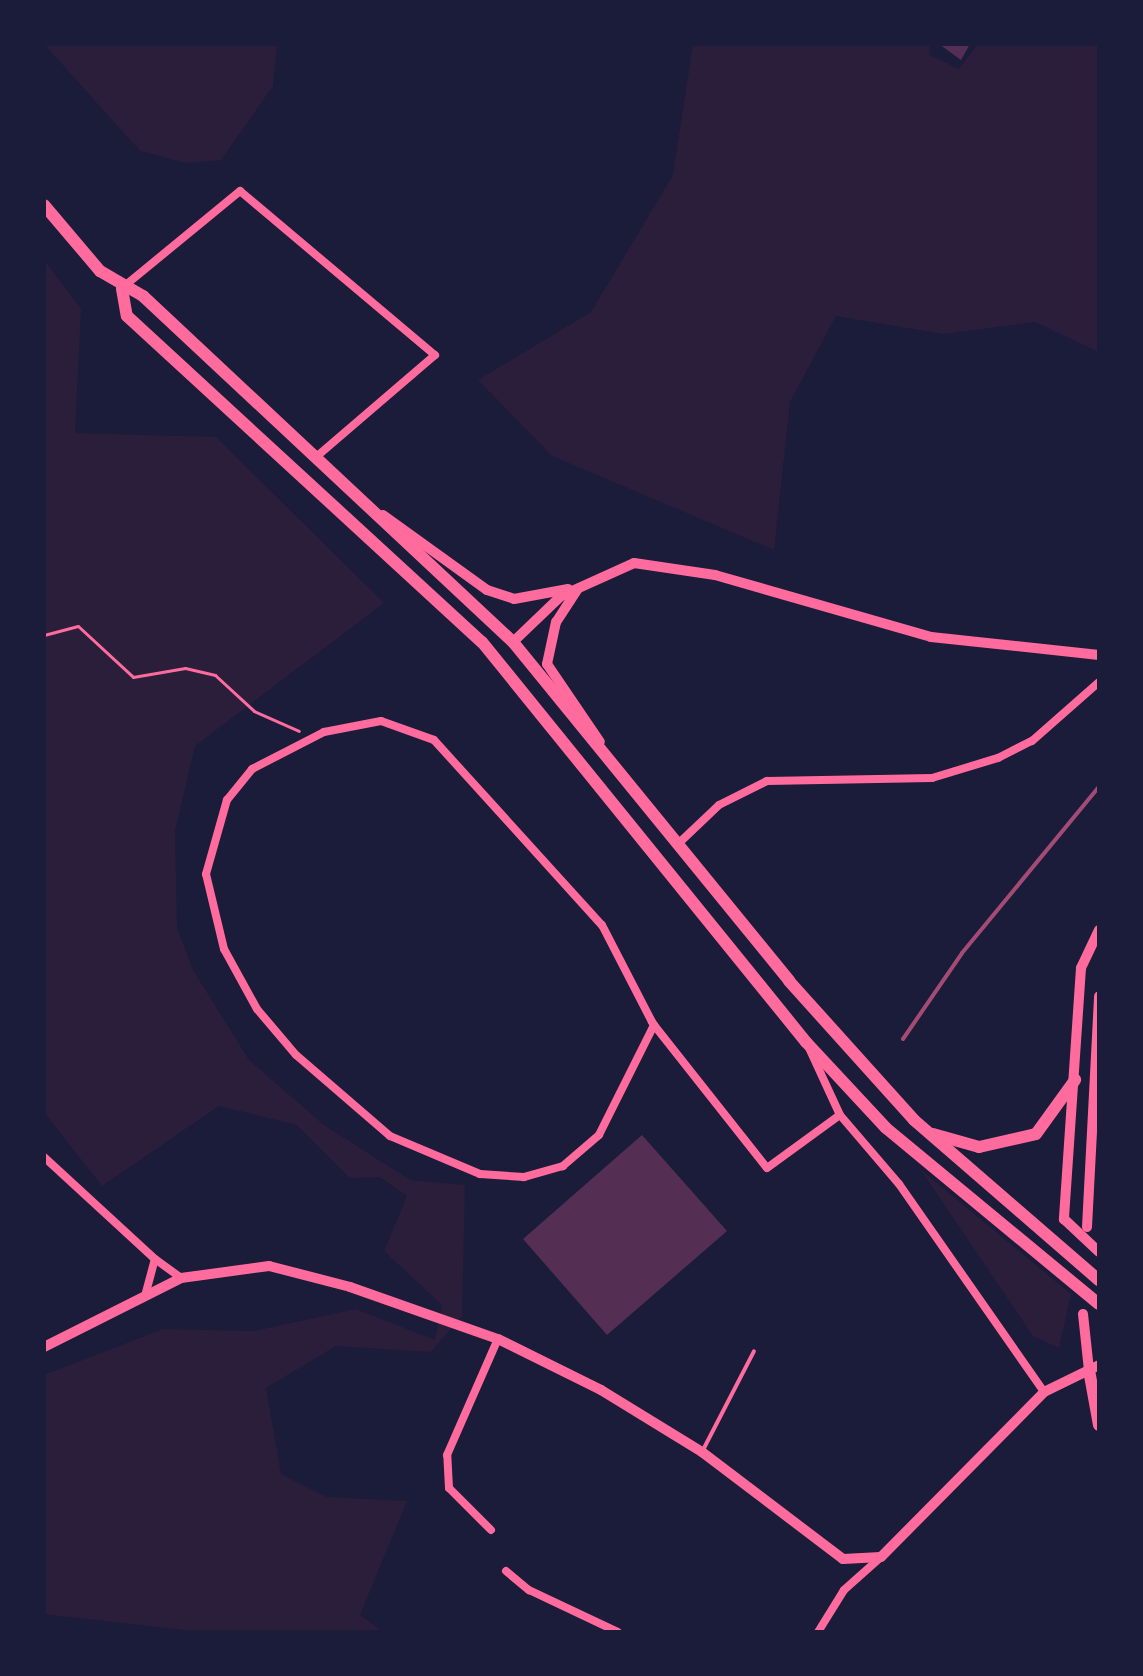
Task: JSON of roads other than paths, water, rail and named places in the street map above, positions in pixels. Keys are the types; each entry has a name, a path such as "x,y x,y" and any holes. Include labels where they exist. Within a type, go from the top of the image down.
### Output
{"main road":[{"path":"44,205 122,289 143,296 513,642 601,744 789,981 929,1133 1099,1280"},
{"path":"122,289 127,316 497,659 806,1042 958,1193 1099,1304"},
{"path":"497,659 513,642"},
{"path":"929,1133 979,1147 1036,1134 1075,1080"},
{"path":"1094,1368 1099,1401"},
{"path":"1094,1368 1099,1425"}],"street":[{"path":"122,289 240,191 435,355 316,457"},
{"path":"374,510 487,590 514,599 578,588 634,563 715,575 931,637 1099,655"},
{"path":"513,642 578,588"},
{"path":"578,588 556,622 547,664 601,744"},
{"path":"679,843 719,805 767,781 932,778 998,758 1032,741 1099,682"},
{"path":"654,1025 599,1135 563,1166 524,1177 445,1163 346,1104 257,1009 224,949 206,874 236,790 252,769 317,736 381,721 434,740 602,925 654,1025 767,1168 840,1115"},
{"path":"1099,930 1081,968 1064,1219 1099,1252"},
{"path":"1087,1227 1099,996"},
{"path":"806,1042 840,1115 899,1184 1044,1392"},
{"path":"44,1157 155,1259 181,1278"},
{"path":"145,1296 155,1259"},
{"path":"44,1347 181,1278 269,1266 498,1339 601,1390 702,1452 808,1540 843,1559 881,1557"},
{"path":"818,1632 844,1590 881,1557 1044,1392 1094,1368 1083,1314"},
{"path":"491,1530 449,1488 447,1455 498,1339"},
{"path":"506,1571 529,1590 618,1632"}],"lane":[{"path":"702,1452 754,1351"}],"railway":[{"path":"903,1039 962,953 1099,787"}]}
